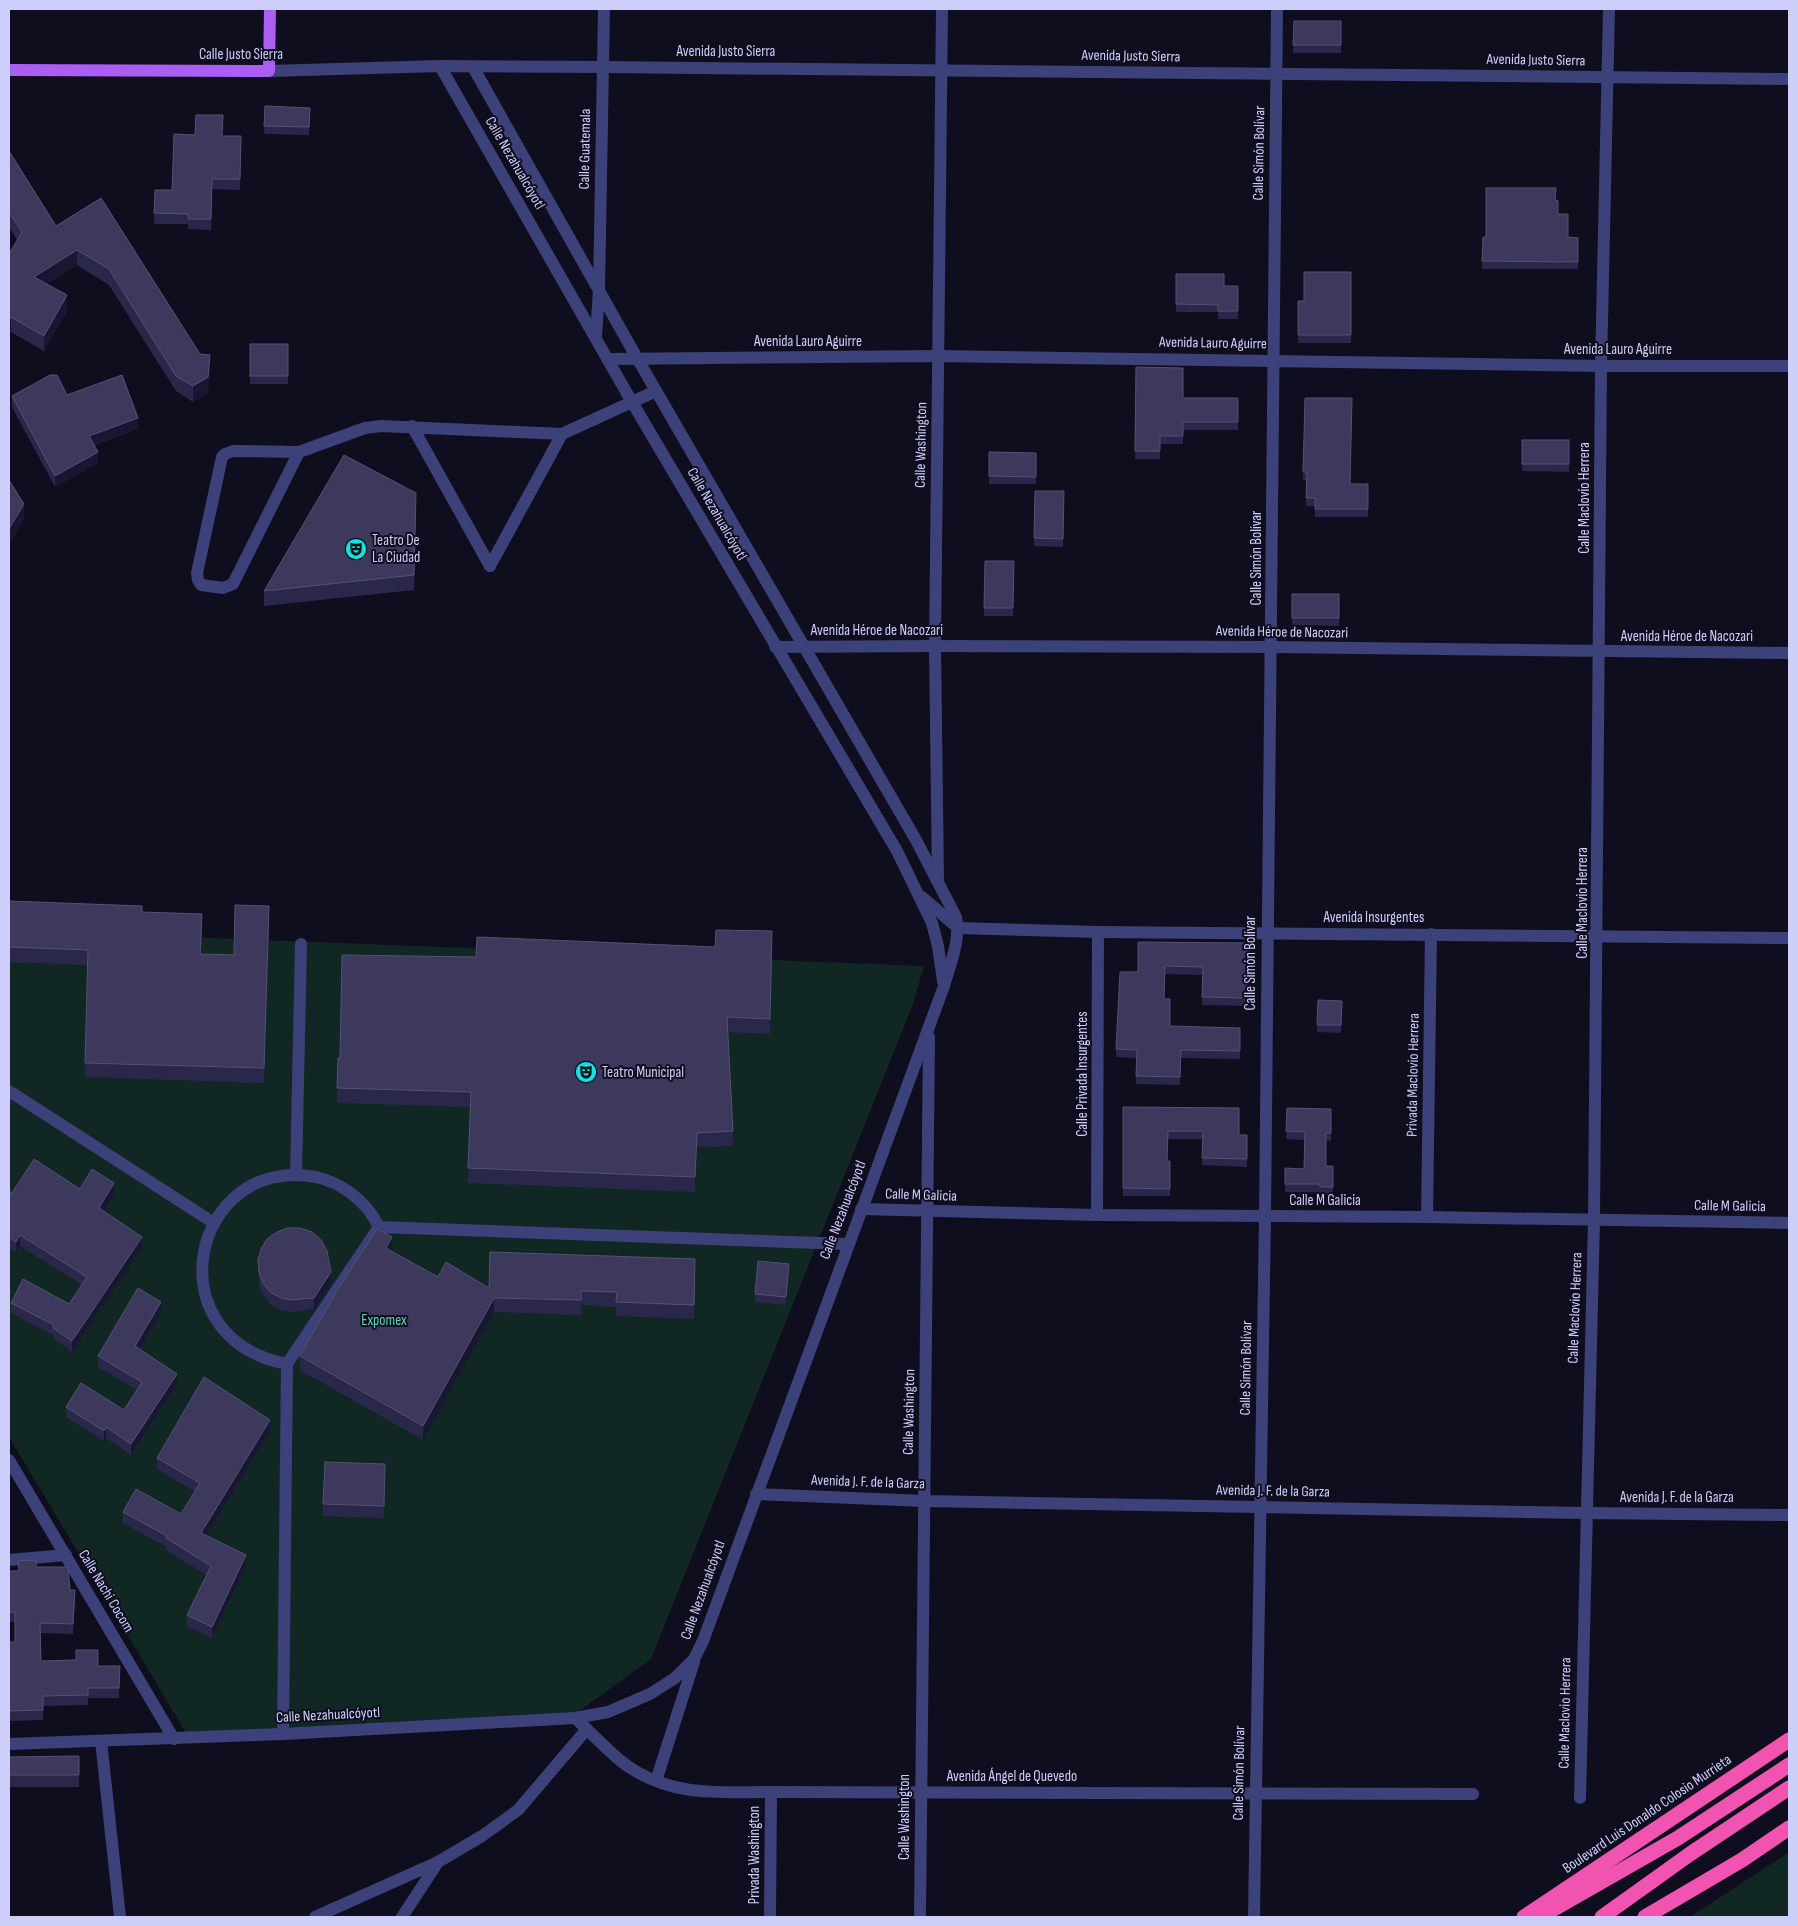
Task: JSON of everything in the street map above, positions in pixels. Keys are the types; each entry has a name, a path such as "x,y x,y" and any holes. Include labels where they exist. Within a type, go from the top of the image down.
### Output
{"highway":[{"name":"Boulevard Luis Donaldo Colosio Murrieta","path":"1524,1917 1789,1740"},
{"path":"1540,1917 1678,1838 1789,1765"},
{"path":"1602,1917 1690,1854 1789,1788"},
{"path":"1645,1917 1742,1860 1789,1828"}],"main road":[{"path":"269,71 270,9"},
{"name":"Calle Justo Sierra","path":"9,70 269,71"}],"street":[{"name":"Calle Guatemala","path":"596,337 599,290 604,9"},
{"name":"Calle Washington","path":"938,882 935,646 942,9"},
{"name":"Calle Simón Bolívar","path":"1254,1917 1254,1794 1265,1216 1266,933 1272,647 1277,9"},
{"name":"Calle Maclovio Herrera","path":"1580,1798 1594,1220 1598,938 1601,366 1609,9"},
{"name":"Calle Nezahualcóyotl","path":"440,66 607,359 896,851 932,923 938,946 944,986"},
{"name":"Calle Justo Sierra","path":"269,71 473,66"},
{"name":"Avenida Justo Sierra","path":"473,66 941,69 1789,79"},
{"name":"Calle Nezahualcóyotl","path":"9,1744 283,1734 575,1718 608,1712 650,1694 675,1678 694,1660 703,1641 847,1244 944,986 958,938 956,917 916,840 637,358 473,66"},
{"name":"Avenida Lauro Aguirre","path":"607,359 938,356 1601,366 1789,366"},
{"path":"299,452 233,584 223,588 201,586 197,573 222,458 225,454 233,451 299,452 366,428 381,426 562,434 656,391"},
{"path":"412,426 490,566 562,434"},
{"name":"Avenida Héroe de Nacozari","path":"775,647 1272,647 1789,654"},
{"path":"918,893 958,928"},
{"name":"Avenida Insurgentes","path":"958,928 1098,932 1431,934 1598,938 1789,938"},
{"name":"Calle Privada Insurgentes","path":"1098,932 1098,1216"},
{"name":"Privada Maclovio Herrera","path":"1427,1217 1431,934"},
{"path":"296,1175 301,944"},
{"name":"Calle Washington","path":"920,1917 929,1027"},
{"path":"9,1091 214,1223"},
{"path":"287,1364 270,1361 239,1345 226,1333 208,1304 201,1270 203,1252 214,1223 226,1206 254,1185 270,1178 296,1175 322,1178 338,1185 366,1206 379,1227"},
{"name":"Calle M Galicia","path":"861,1209 1098,1216 1427,1217 1789,1223"},
{"path":"379,1227 847,1244"},
{"path":"283,1734 287,1364 379,1227"},
{"name":"Calle Nachi Cocom","path":"9,1460 174,1738"},
{"name":"Avenida J. F. de la Garza","path":"756,1494 924,1501 1586,1513 1789,1514"},
{"path":"9,1560 66,1555"},
{"path":"656,1782 694,1660"},
{"name":"Avenida Ángel de Quevedo","path":"575,1718 628,1767 656,1782 681,1790 771,1792 1473,1794"},
{"path":"315,1917 438,1862 482,1836 518,1810 587,1729"},
{"path":"101,1741 120,1917"},
{"name":"Privada Washington","path":"770,1917 771,1792"},
{"path":"402,1917 438,1862"}],"green space":[{"name":"Expomex","path":"9,930 924,966 913,1004 651,1659 575,1714 189,1738 9,1437"},
{"path":"1789,1852 1789,1917 1690,1917"}],"building":[{"path":"1294,21 1341,21 1341,45 1293,45"},
{"path":"265,106 310,108 309,127 264,126"},
{"path":"196,115 223,115 222,136 241,136 240,179 212,179 211,219 188,219 188,214 154,213 155,190 172,190 174,134 195,135"},
{"path":"9,151 56,226 101,198 200,354 210,355 208,377 193,386 176,376 109,269 77,250 34,277 67,295 44,336 11,317 9,320 9,254 22,232 9,212"},
{"path":"1486,188 1556,188 1555,200 1558,201 1558,214 1568,214 1568,237 1578,238 1578,262 1482,261 1483,237 1486,237"},
{"path":"1304,272 1351,272 1351,335 1298,335 1298,301 1304,301"},
{"path":"1176,274 1224,274 1224,286 1238,286 1238,311 1218,311 1218,305 1176,304"},
{"path":"250,344 288,344 288,376 250,376"},
{"path":"1136,367 1183,368 1183,398 1238,398 1238,422 1183,422 1183,436 1160,436 1160,451 1135,451"},
{"path":"50,375 57,375 67,395 122,375 138,418 89,436 98,452 55,476 12,396"},
{"path":"1305,398 1352,398 1350,484 1368,484 1368,509 1315,509 1315,498 1306,498 1307,472 1303,472"},
{"path":"1522,440 1569,440 1569,464 1522,464"},
{"path":"989,452 1036,453 1036,477 989,476"},
{"name":"Teatro De La Ciudad","path":"344,455 416,493 414,575 264,591"},
{"path":"9,480 24,504 9,529"},
{"path":"1035,491 1064,491 1063,539 1034,538"},
{"path":"985,561 1014,561 1013,608 984,608"},
{"path":"1292,594 1339,594 1339,618 1292,618"},
{"path":"9,901 142,906 142,912 202,914 200,954 234,955 235,905 269,906 264,1068 85,1063 88,950 9,947"},
{"name":"Teatro Municipal","path":"716,930 772,931 770,1019 727,1017 733,1131 697,1133 695,1177 468,1168 471,1092 337,1088 338,1058 340,1058 342,955 476,957 477,937 715,947"},
{"path":"1138,942 1250,943 1247,998 1202,997 1203,967 1165,966 1164,999 1170,999 1170,1026 1240,1028 1240,1051 1181,1050 1180,1077 1136,1076 1137,1050 1116,1049 1120,972 1138,972"},
{"path":"1318,1000 1342,1001 1341,1025 1317,1025"},
{"path":"1123,1107 1239,1108 1239,1135 1247,1135 1247,1159 1202,1158 1203,1131 1168,1131 1167,1161 1170,1161 1170,1189 1123,1188"},
{"path":"1287,1108 1331,1109 1331,1133 1326,1133 1326,1166 1333,1166 1333,1187 1321,1187 1318,1184 1285,1184 1285,1168 1304,1169 1305,1132 1286,1131"},
{"path":"34,1159 80,1189 92,1169 114,1183 99,1208 142,1237 72,1341 53,1328 54,1325 11,1303 23,1279 69,1304 87,1277 20,1235 16,1242 9,1237 9,1191 12,1193"},
{"path":"288,1228 300,1228 312,1232 321,1240 327,1251 331,1272 314,1298 292,1300 281,1298 270,1292 263,1283 259,1272 258,1260 261,1249 267,1239 277,1232"},
{"path":"377,1229 392,1237 386,1248 438,1277 446,1262 489,1288 490,1252 695,1259 694,1305 616,1302 617,1292 581,1291 581,1300 494,1298 423,1426 300,1356 336,1292"},
{"path":"758,1261 789,1264 786,1297 755,1294"},
{"path":"138,1288 161,1302 135,1346 177,1374 131,1444 106,1427 104,1431 66,1407 81,1383 124,1410 142,1382 98,1356"},
{"path":"204,1377 270,1420 201,1533 246,1555 212,1627 187,1615 211,1566 166,1538 167,1536 123,1512 136,1489 181,1514 200,1483 157,1458"},
{"path":"325,1462 385,1464 384,1506 323,1504"},
{"path":"36,1560 36,1567 68,1567 70,1590 75,1590 73,1624 40,1623 41,1661 76,1660 76,1650 98,1650 98,1666 120,1666 119,1688 88,1688 88,1695 43,1696 43,1710 9,1711 9,1642 15,1642 15,1612 9,1612 9,1571 19,1571 18,1561"},
{"path":"79,1756 79,1775 9,1775 9,1757"}],"place":[{"name":"Teatro De La Ciudad","path":"356,549"},
{"name":"Teatro Municipal","path":"586,1072"}]}
